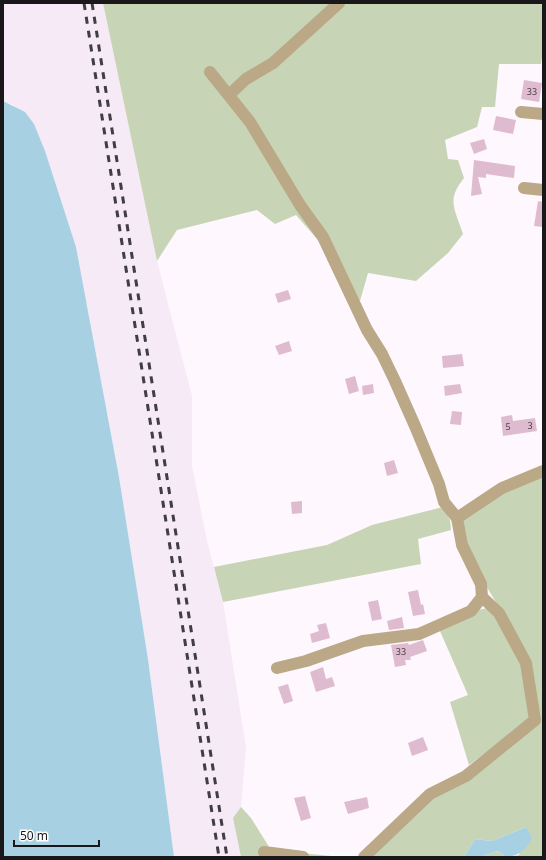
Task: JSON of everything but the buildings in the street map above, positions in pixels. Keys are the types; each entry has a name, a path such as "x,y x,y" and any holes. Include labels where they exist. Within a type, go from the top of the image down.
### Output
{"street":[{"path":"229,94 246,79 273,63 339,3"},
{"path":"210,72 250,122 300,205 323,237 367,330 382,354 416,426 444,502 457,518 462,545 481,584 482,597 499,614 526,663 535,720 466,776 430,794 364,857"},
{"path":"521,112 543,114"},
{"path":"524,188 543,190"},
{"path":"457,518 502,488 543,471"},
{"path":"277,668 306,661 363,641 419,634 471,611 482,597"},
{"path":"264,852 303,857"}],"shaded area":[{"path":"3,3 103,3 157,261 192,396 192,466 207,541 223,602 246,747 241,807 233,818 241,857 174,857 148,659 119,477 76,247 13,105 3,101"}],"green space":[{"path":"103,3 543,3 543,52 541,64 499,64 495,107 482,107 477,127 445,140 448,159 458,160 464,178 458,186 454,199 455,211 463,234 448,253 416,281 368,273 360,301 318,240 296,215 275,224 257,210 177,230 157,261"},
{"path":"543,475 543,857 509,857 519,855 526,827 492,841 475,839 464,857 371,857 432,796 467,779 537,709 501,611 484,582 466,545 463,522 466,515 499,495"},
{"path":"443,507 450,520 451,530 418,539 421,564 223,602 214,567 327,545 372,525"},
{"path":"488,608 494,615 522,665 531,708 528,720 469,765 450,702 468,695 440,631 478,610"},
{"path":"241,807 251,818 271,850 341,857 241,857 233,818"},
{"path":"498,851 506,857 480,857"}],"water":[{"path":"3,101 25,112 34,124 45,151 76,247 119,477 148,659 174,857 3,857"},
{"path":"526,827 532,838 525,849 515,855 506,857 498,851 480,857 464,857 475,839 492,841"}],"railway":[{"path":"84,3 219,857"},
{"path":"92,3 227,857"}]}
